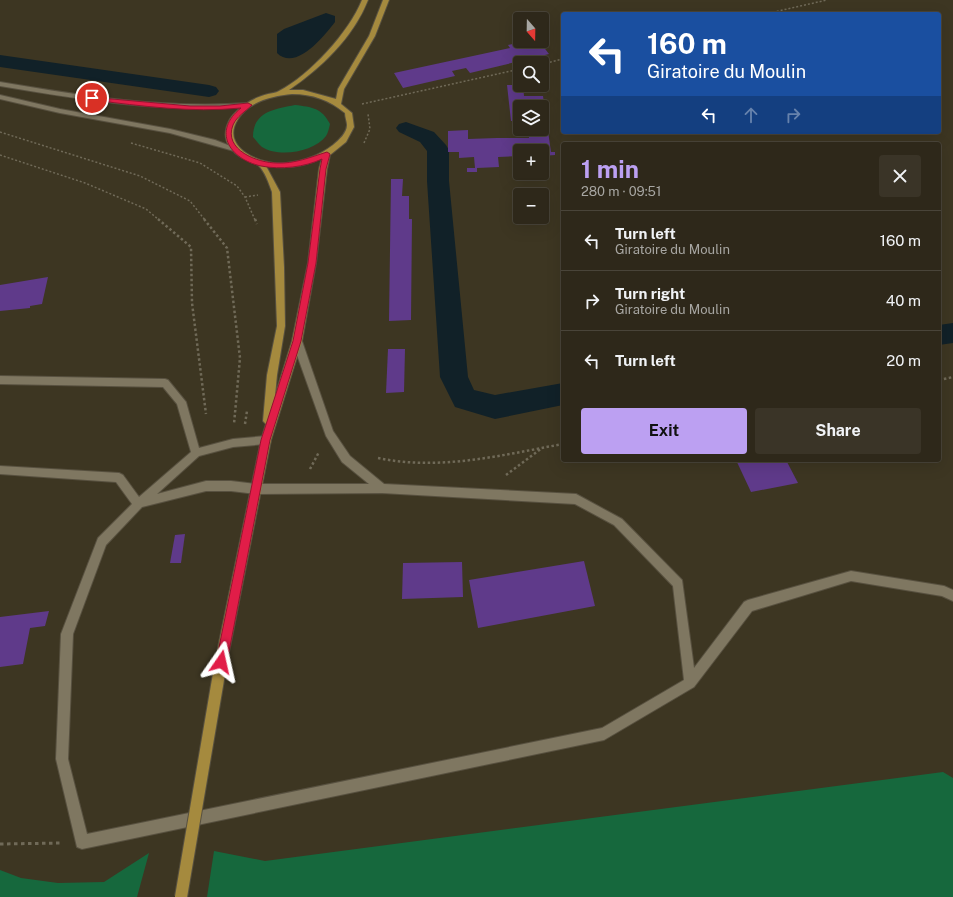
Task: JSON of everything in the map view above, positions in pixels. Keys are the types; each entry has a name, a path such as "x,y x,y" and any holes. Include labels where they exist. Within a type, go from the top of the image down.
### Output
{"main road":[{"path":"282,93 312,69 351,29 363,8 365,0"},
{"path":"342,105 341,89 372,36 386,0"},
{"path":"0,84 45,92 159,106 207,108 248,105"},
{"path":"303,92 323,95 342,105 348,111 351,122 349,134 341,145 312,161 295,165 278,166 261,164 245,158 234,148 228,137 230,126 237,115 248,105 282,93 303,92"},
{"path":"0,97 60,111 148,126 214,141 234,148"},
{"path":"181,897 221,662 266,440 297,341 312,263 323,169 327,154"},
{"path":"261,164 270,178 276,192 281,318 272,375 266,440"},
{"path":"297,341 330,433 346,460 382,488"},
{"path":"0,380 165,383 181,402 196,453"},
{"path":"266,440 237,442 196,453 138,504 102,542 67,634 62,759 82,842 604,734 690,683 748,606 851,576 944,591 953,596"},
{"path":"0,470 118,478 138,504"},
{"path":"138,504 206,486 231,486 256,489 382,488 576,499 618,522 678,584 690,683"}],"path":[{"path":"774,12 827,0"},
{"path":"549,62 561,59"},
{"path":"342,105 363,103 513,71"},
{"path":"360,98 370,118 371,128 369,136 360,147"},
{"path":"0,132 140,176 190,201 227,248 240,358 237,442"},
{"path":"172,154 200,163 237,186 245,197 260,229"},
{"path":"0,155 85,183 146,209 191,247 192,303 206,415 189,428"},
{"path":"941,380 953,377"},
{"path":"237,442 249,404"},
{"path":"300,489 330,433"},
{"path":"346,460 367,455 390,462 436,463 561,444"},
{"path":"483,493 542,447"},
{"path":"0,844 82,842"}],"green space":[{"path":"295,105 316,109 320,111 327,119 330,124 328,132 321,142 296,152 287,153 269,150 259,145 253,137 254,129 261,117 272,110"},
{"path":"943,772 953,778 953,897 207,897 214,851 265,861"},
{"path":"149,853 137,897 0,897 0,870 21,878 58,883 104,882"}],"water":[{"path":"326,13 335,16 335,22 309,50 293,58 285,58 277,53 277,34 284,29"}],"building":[{"path":"513,44 513,48 544,48 549,54 541,56 513,56 513,63 470,73 466,68 452,71 455,76 403,88 394,73 510,48 508,45"},
{"path":"507,85 513,85 513,92 524,92 524,96 543,96 544,100 513,100 513,121 511,121"},
{"path":"468,130 468,139 529,138 529,136 549,136 551,152 555,152 555,155 549,155 549,144 513,144 513,156 498,157 499,167 477,168 477,172 467,172 467,168 475,168 474,157 459,158 459,152 448,152 448,131"},
{"path":"391,179 403,179 402,196 409,196 409,219 412,219 411,320 389,321"},
{"path":"48,277 42,304 30,306 30,308 0,311 0,285"},
{"path":"388,349 405,349 404,392 386,393"},
{"path":"737,462 787,462 798,483 751,492"},
{"path":"185,534 181,563 170,563 175,535"},
{"path":"584,561 595,606 478,628 469,580"},
{"path":"462,562 463,597 402,599 403,563"},
{"path":"49,611 45,626 30,628 23,664 0,667 0,617"}],"waterway":[{"path":"0,61 209,91"},
{"path":"406,128 427,137 438,150 438,181 454,377 465,399 495,407 561,394"},
{"path":"941,335 953,333"}],"route":[{"path":"92,98 159,106 201,109 248,105 237,115 230,126 228,137 234,148 245,158 261,164 278,166 295,165 312,161 327,154 323,169 312,263 297,341 266,440 221,662"}]}
